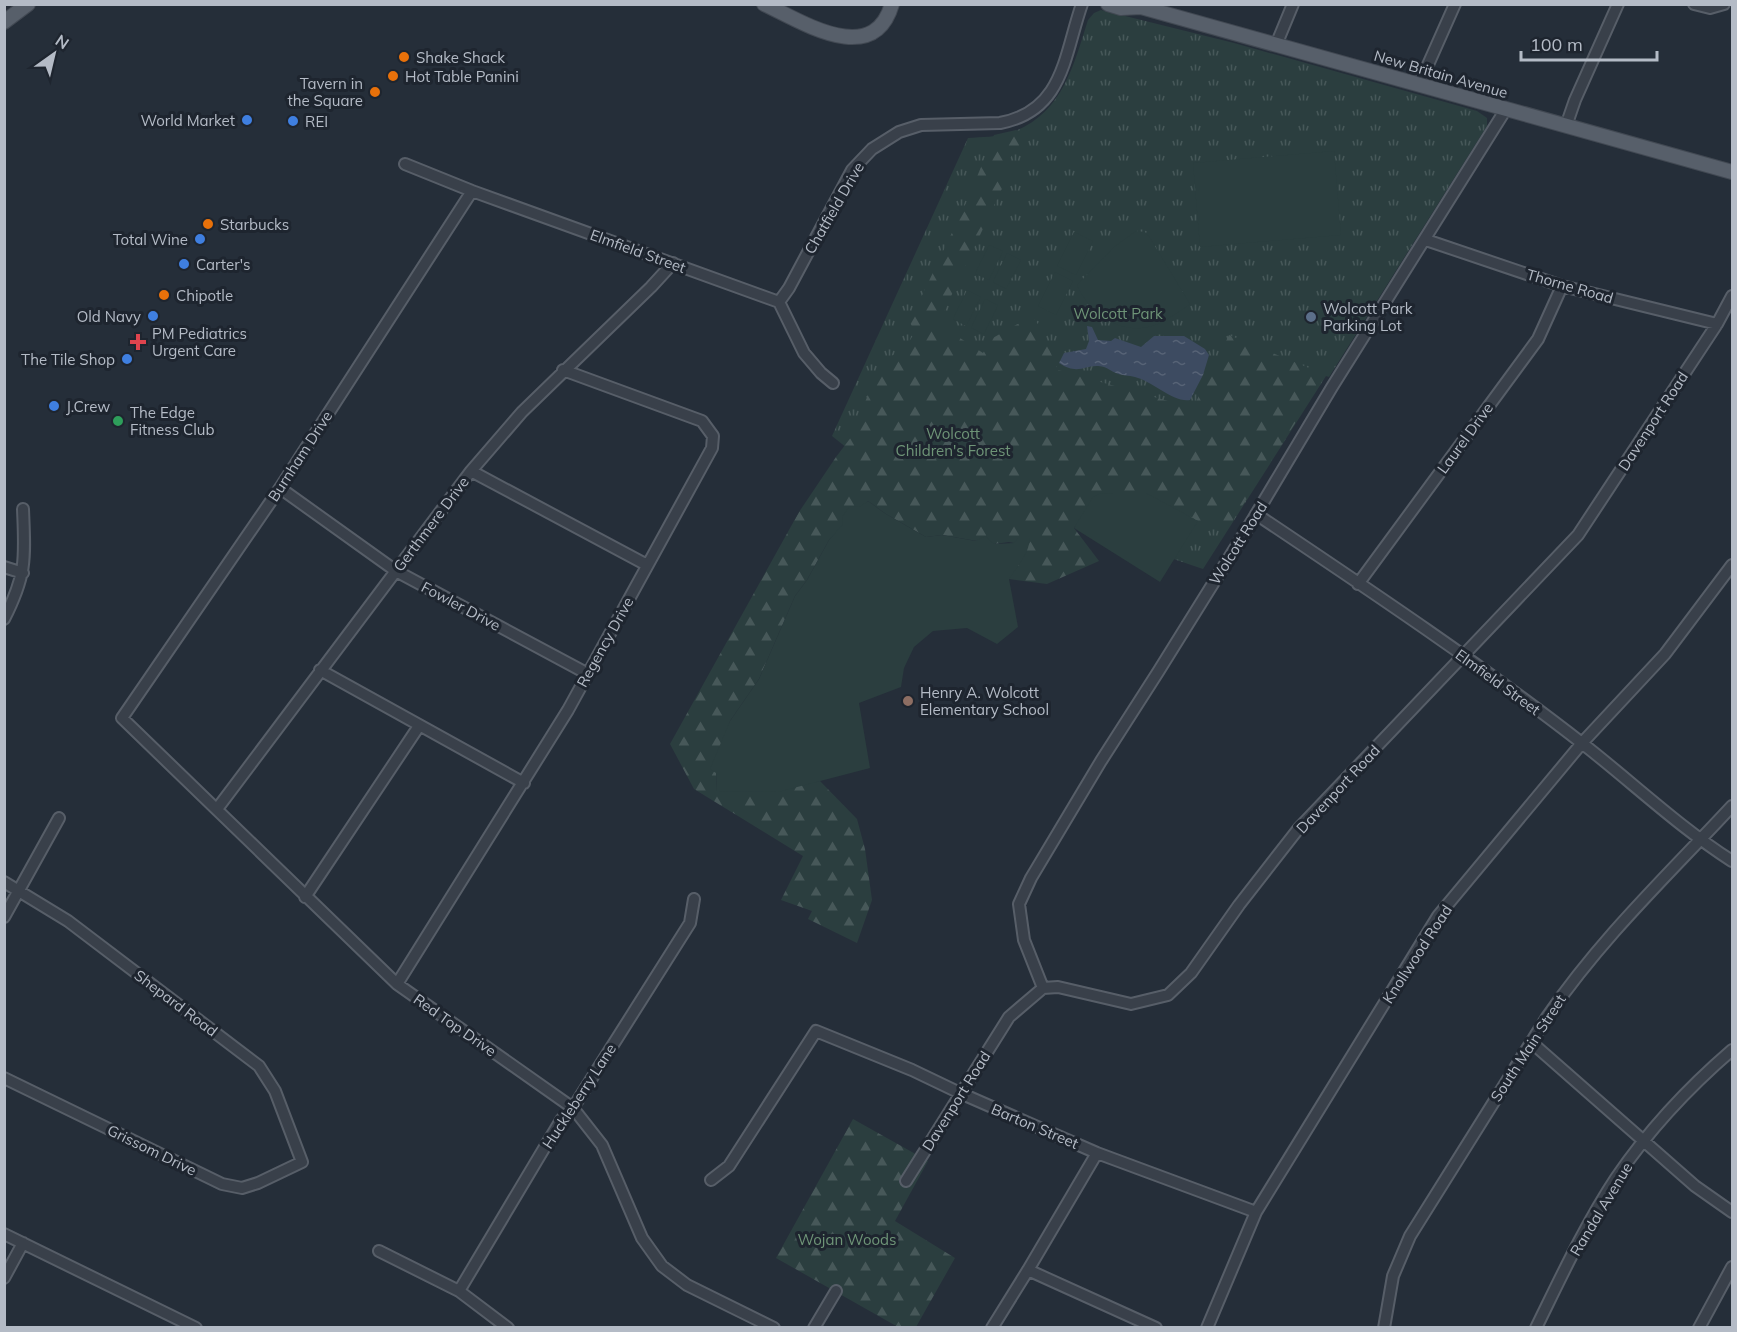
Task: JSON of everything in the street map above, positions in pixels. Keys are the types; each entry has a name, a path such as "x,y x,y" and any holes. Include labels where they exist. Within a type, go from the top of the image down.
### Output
{"main road":[{"path":"4,22 28,4"},
{"path":"765,4 822,31 847,38 861,37 874,30 885,19 892,4"},
{"name":"New Britain Avenue","path":"1108,4 1121,8 1139,6 1732,172"}],"street":[{"name":"Chatfield Drive","path":"779,302 789,288 840,192 861,159 899,132 921,125 1000,123 1012,121 1041,105 1055,86 1082,4"},
{"path":"1276,45 1293,4"},
{"path":"1419,85 1455,4"},
{"path":"1566,126 1575,100 1618,4"},
{"path":"1694,4 1715,8 1724,4"},
{"name":"Wolcott Road","path":"1043,988 1024,940 1019,904 1030,878 1506,109"},
{"name":"Elmfield Street","path":"405,164 472,191 779,302"},
{"name":"Burnham Drive","path":"122,718 280,488 472,191"},
{"name":"Thorne Road","path":"1426,240 1562,286 1718,324"},
{"name":"Gerthmere Drive","path":"217,809 471,471 522,412 673,263"},
{"name":"Laurel Drive","path":"1358,584 1538,339 1562,286"},
{"name":"Davenport Road","path":"906,1181 1009,1017 1043,988 1058,987 1131,1004 1168,995 1191,973 1239,905 1299,828 1578,536 1718,324 1732,296"},
{"path":"779,302 804,353 833,383"},
{"name":"Regency Drive","path":"397,984 524,783 588,674 712,448 713,436 702,422 563,370"},
{"path":"471,471 647,565"},
{"name":"Fowler Drive","path":"280,488 396,571 588,674"},
{"path":"4,619 18,592 23,573 25,558 23,509"},
{"name":"Elmfield Street","path":"1256,514 1463,656 1582,743 1700,840 1732,861"},
{"name":"Knollwood Road","path":"1207,1328 1256,1212 1438,916 1582,743 1665,654 1732,565"},
{"path":"4,567 23,573"},
{"path":"321,670 524,783"},
{"name":"Red Top Drive","path":"122,718 397,984 573,1108 602,1145 642,1238 662,1266 687,1285 774,1328"},
{"path":"305,897 419,726"},
{"name":"South Main Street","path":"1384,1328 1393,1276 1410,1236 1560,998 1601,945 1732,806"},
{"path":"4,917 59,818"},
{"name":"Shepard Road","path":"4,882 19,889 68,921 259,1066 275,1091 302,1162"},
{"name":"Huckleberry Lane","path":"459,1291 561,1120 573,1108 690,923 694,899"},
{"name":"Barton Street","path":"711,1180 729,1166 816,1031 912,1070 1097,1153 1256,1212"},
{"path":"1531,1042 1695,1186 1732,1212"},
{"name":"Randal Avenue","path":"1536,1328 1575,1250 1610,1189 1644,1142 1685,1095 1732,1050"},
{"name":"Grissom Drive","path":"4,1078 222,1184 242,1188 302,1162"},
{"path":"992,1328 1097,1153"},
{"path":"4,1234 196,1328"},
{"path":"4,1278 23,1243"},
{"path":"379,1251 459,1291 508,1328"},
{"path":"1699,1328 1732,1267"},
{"path":"1028,1270 1156,1328"},
{"path":"814,1328 836,1291"}],"green space":[{"name":"Wolcott Park","path":"1101,10 1234,43 1477,111 1487,118 1487,126 1329,377 1326,376 1203,569 1076,526 917,504 832,436 968,138 1010,133 1028,125 1042,114 1054,102 1063,87 1077,55 1088,20 1094,13"},
{"name":"Wolcott Children's Forest","path":"1016,130 1020,144 1003,168 1007,178 945,309 940,325 983,353 991,339 1032,316 1040,327 1058,370 1193,408 1229,335 1326,375 1230,525 1198,521 1168,504 1093,497 1074,528 1099,561 1047,584 1009,579 1014,543 994,544 942,535 926,537 868,501 829,540 807,580 795,596 759,679 730,721 716,773 717,790 820,781 857,819 865,849 872,900 857,943 808,919 812,911 781,900 803,856 694,789 670,744 799,512 852,436 881,361 904,350 915,332 907,317 919,302 968,199 994,135"},
{"path":"1334,151 1341,235 1200,247 1193,163"},
{"path":"1136,231 1145,232 1150,238 1190,304 1158,324 1145,328 1120,326 1109,321 1090,306 1077,285 1114,247"},
{"path":"1074,232 1093,241 1076,275 1057,266"},
{"path":"989,245 1003,251 989,280 975,274"},
{"path":"1007,253 1021,260 1006,289 993,282"},
{"path":"1055,272 1073,281 1056,315 1038,306"},
{"path":"967,290 981,297 966,326 953,319"},
{"path":"985,299 998,305 984,334 971,328"},
{"path":"1113,493 1146,493 1198,521 1160,582 1074,528 1093,497"},
{"path":"868,501 926,537 942,535 976,541 985,536 994,544 1014,543 1018,538 1029,538 1028,549 1009,579 1018,627 997,644 967,628 933,631 914,647 904,668 901,687 859,703 870,768 778,792 717,791 716,773 710,769 730,721 759,679 795,596 807,580 829,540 843,524 842,517 849,507 861,506"},
{"name":"Wojan Woods","path":"853,1119 928,1161 895,1221 955,1258 916,1327 898,1327 776,1258"}],"water":[{"path":"1087,326 1092,327 1098,340 1111,341 1115,338 1141,347 1154,336 1184,336 1205,349 1209,355 1203,375 1190,400 1177,398 1142,379 1118,374 1104,367 1072,369 1059,363 1064,353 1086,349 1089,341"}],"place":[{"name":"Shake Shack","path":"404,57"},
{"name":"Hot Table Panini","path":"393,76"},
{"name":"Tavern in the Square","path":"375,92"},
{"name":"World Market","path":"247,120"},
{"name":"REI","path":"293,121"},
{"name":"Starbucks","path":"208,224"},
{"name":"Total Wine","path":"200,239"},
{"name":"Carter's","path":"184,264"},
{"name":"Chipotle","path":"164,295"},
{"name":"Old Navy","path":"153,316"},
{"name":"Wolcott Park Parking Lot","path":"1311,317"},
{"name":"PM Pediatrics Urgent Care","path":"138,342"},
{"name":"The Tile Shop","path":"127,359"},
{"name":"J.Crew","path":"54,406"},
{"name":"The Edge Fitness Club","path":"118,421"},
{"name":"Henry A. Wolcott Elementary School","path":"908,701"}]}
